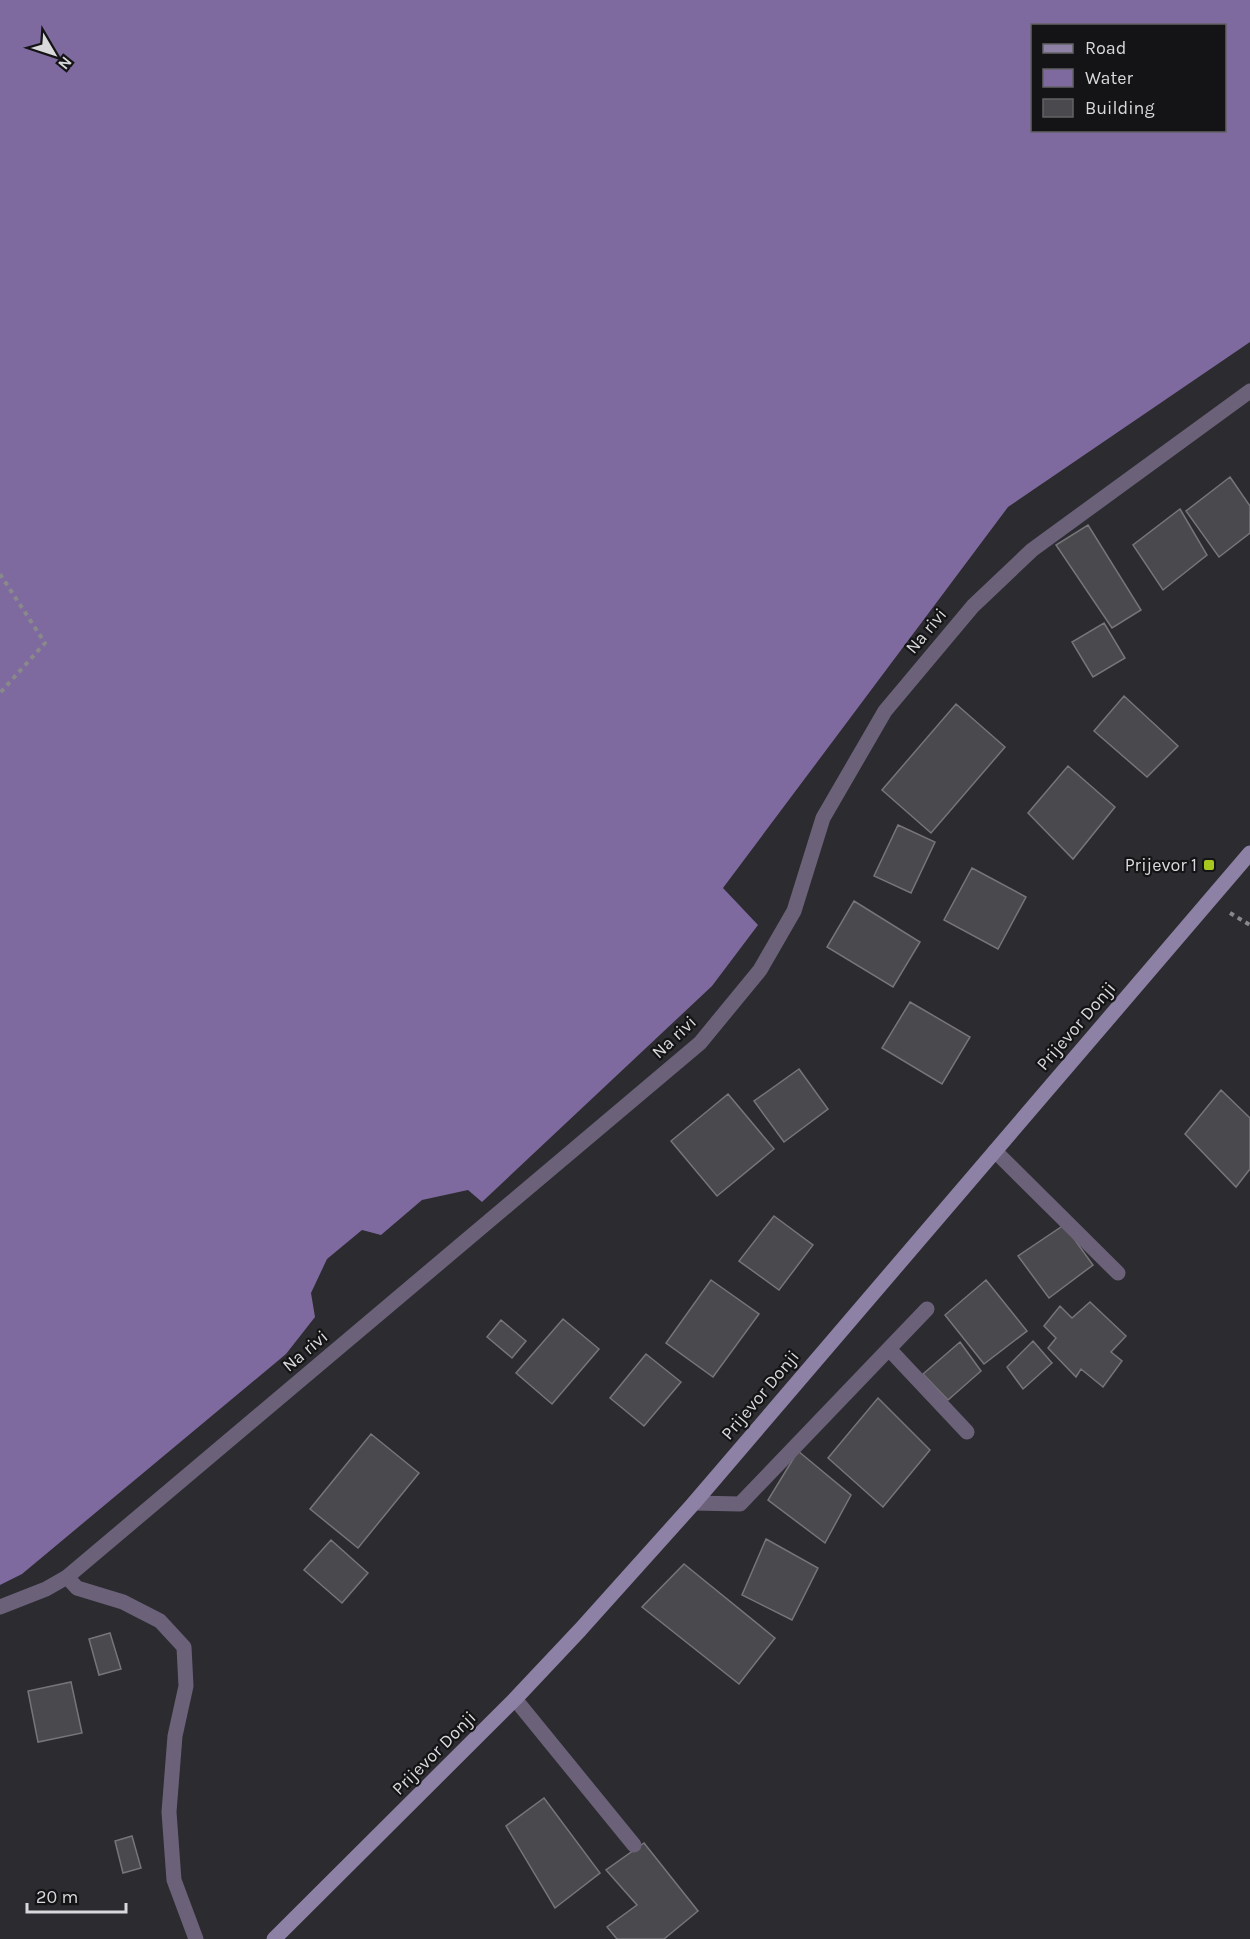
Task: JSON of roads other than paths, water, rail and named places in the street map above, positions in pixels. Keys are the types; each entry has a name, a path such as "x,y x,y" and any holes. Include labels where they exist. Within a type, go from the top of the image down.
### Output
{"main road":[{"name":"Prijevor Donji","path":"274,1939 515,1699 694,1503 1250,853"}],"street":[{"name":"Na rivi","path":"0,1607 46,1589 67,1577 700,1043 760,970 794,911 823,818 885,711 973,606 1032,550 1250,391"},
{"path":"995,1151 1118,1273"},
{"path":"694,1503 740,1504 927,1309"},
{"path":"889,1349 967,1432"},
{"path":"67,1577 76,1587 123,1602 160,1621 184,1647 186,1686 175,1736 169,1812 174,1880 196,1939"},
{"path":"515,1699 634,1845"}],"water":[{"path":"0,0 1250,0 1250,342 1008,507 723,888 758,925 712,986 482,1202 468,1190 422,1200 381,1235 362,1230 327,1259 311,1293 315,1317 286,1354 22,1574 0,1585"}],"place":[{"name":"Prijevor 1","path":"1209,865"}]}
